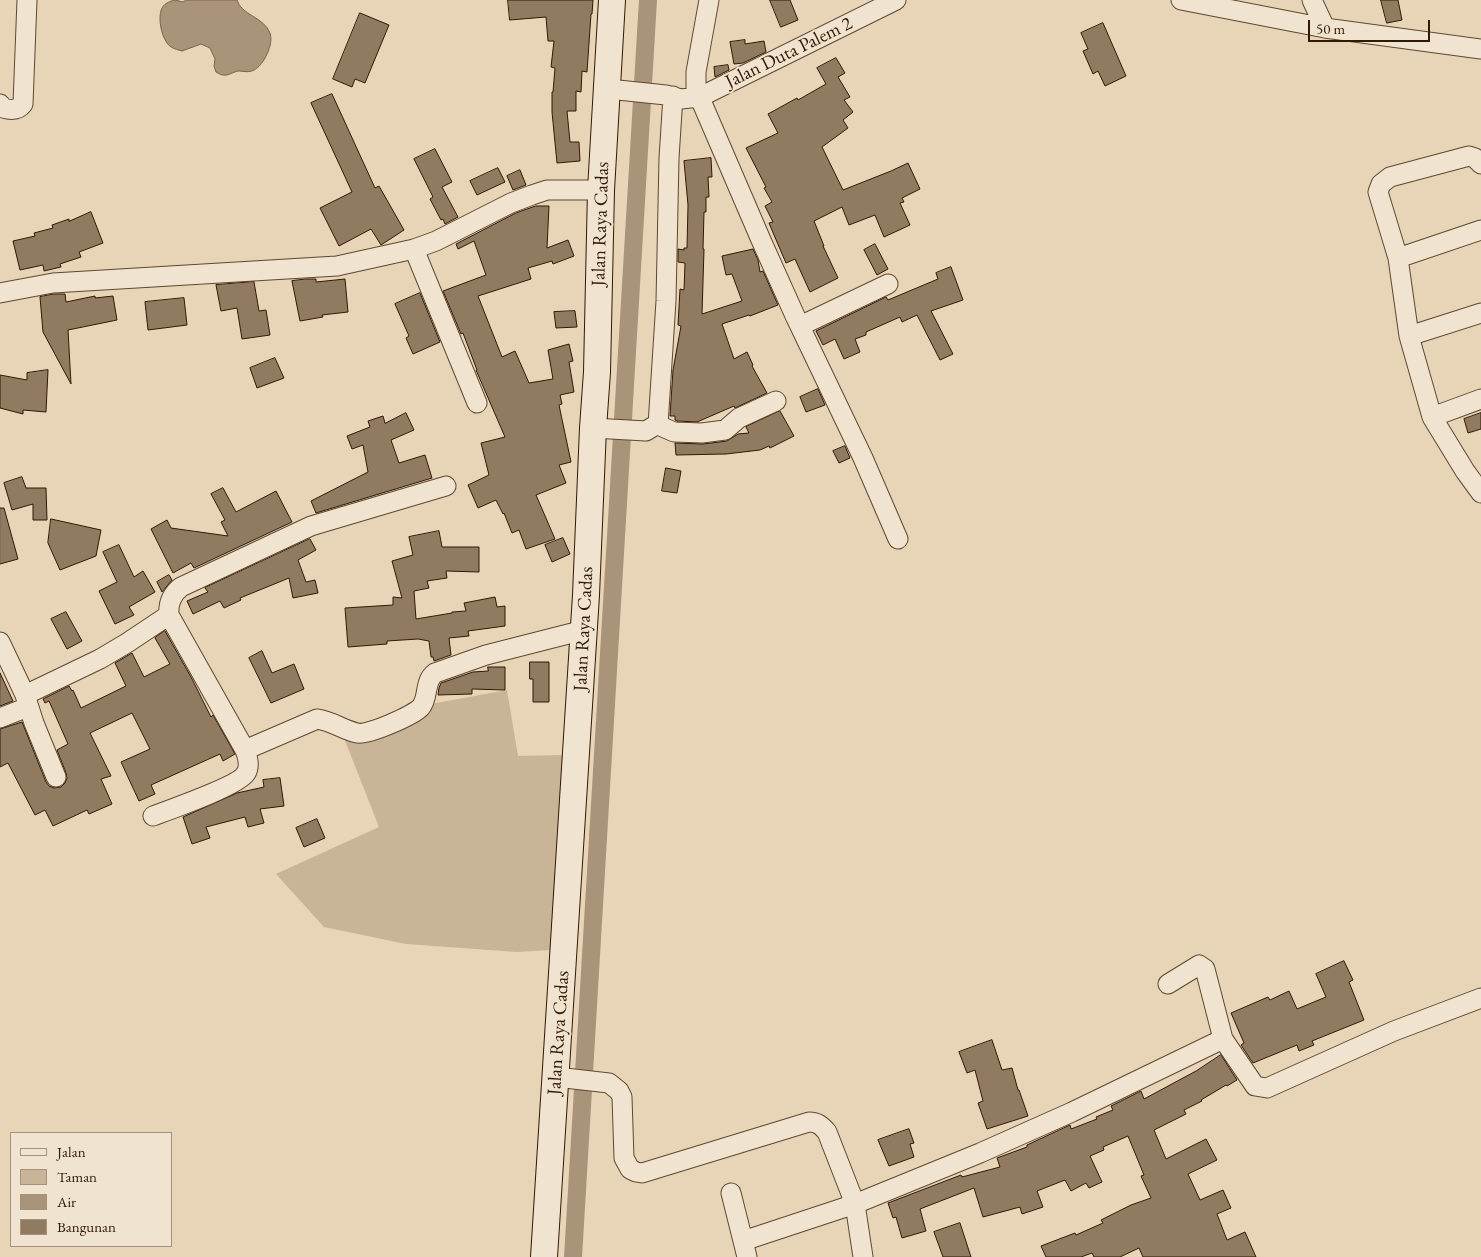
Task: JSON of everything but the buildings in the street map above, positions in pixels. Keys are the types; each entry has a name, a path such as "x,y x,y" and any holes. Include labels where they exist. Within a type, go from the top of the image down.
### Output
{"street":[{"path":"0,104 3,108 15,110 23,104 27,0"},
{"name":"Jalan Raya Cadas","path":"544,1257 561,1077 584,630 599,428 597,372 601,190 613,88 612,0"},
{"path":"613,88 680,97 696,89 695,83 709,0"},
{"name":"Jalan Duta Palem 2","path":"680,97 870,6 896,0"},
{"path":"1181,0 1325,28 1481,50"},
{"path":"1312,0 1325,28"},
{"path":"680,97 761,240 863,458 898,539"},
{"path":"652,428 666,301 669,158 680,97"},
{"path":"1481,164 1476,158 1469,156 1390,177 1382,184 1378,192 1398,258 1408,336 1432,417 1473,469 1481,493"},
{"path":"0,293 53,283 337,266 414,249 436,241 511,203 547,190 601,190"},
{"path":"1398,258 1481,230"},
{"path":"414,249 477,403"},
{"path":"800,326 888,284"},
{"path":"1408,336 1481,313"},
{"path":"1432,417 1481,399"},
{"path":"599,428 652,428 674,432 702,433 725,430 739,418 776,401"},
{"path":"153,816 243,778 248,764 248,755 169,615 168,607 176,591 312,526 446,486"},
{"path":"0,718 127,643 169,615"},
{"path":"245,750 317,719 326,720 356,733 366,734 418,710 426,698 430,678 435,673 486,655 584,630"},
{"path":"0,642 56,777"},
{"path":"1168,984 1200,964 1205,969 1224,1039 1256,1086 1262,1088 1267,1088 1394,1031 1481,998"},
{"path":"731,1193 745,1249 1072,1112 1224,1039"},
{"path":"561,1077 609,1082 619,1091 622,1105 624,1158 630,1169 636,1172 642,1172 809,1122 815,1122 822,1126 827,1132 855,1204 863,1257"}],"green space":[{"path":"507,690 518,756 563,755 551,950 517,952 406,944 324,927 276,874 379,827 344,738 415,707"}],"water":[{"path":"175,0 183,2 186,0 237,0 243,9 263,23 270,33 271,43 261,64 252,71 238,71 222,75 216,72 214,66 215,59 210,48 201,44 182,51 171,47 163,35 160,17 163,6"}],"waterway":[{"path":"573,1257 648,0"}]}
